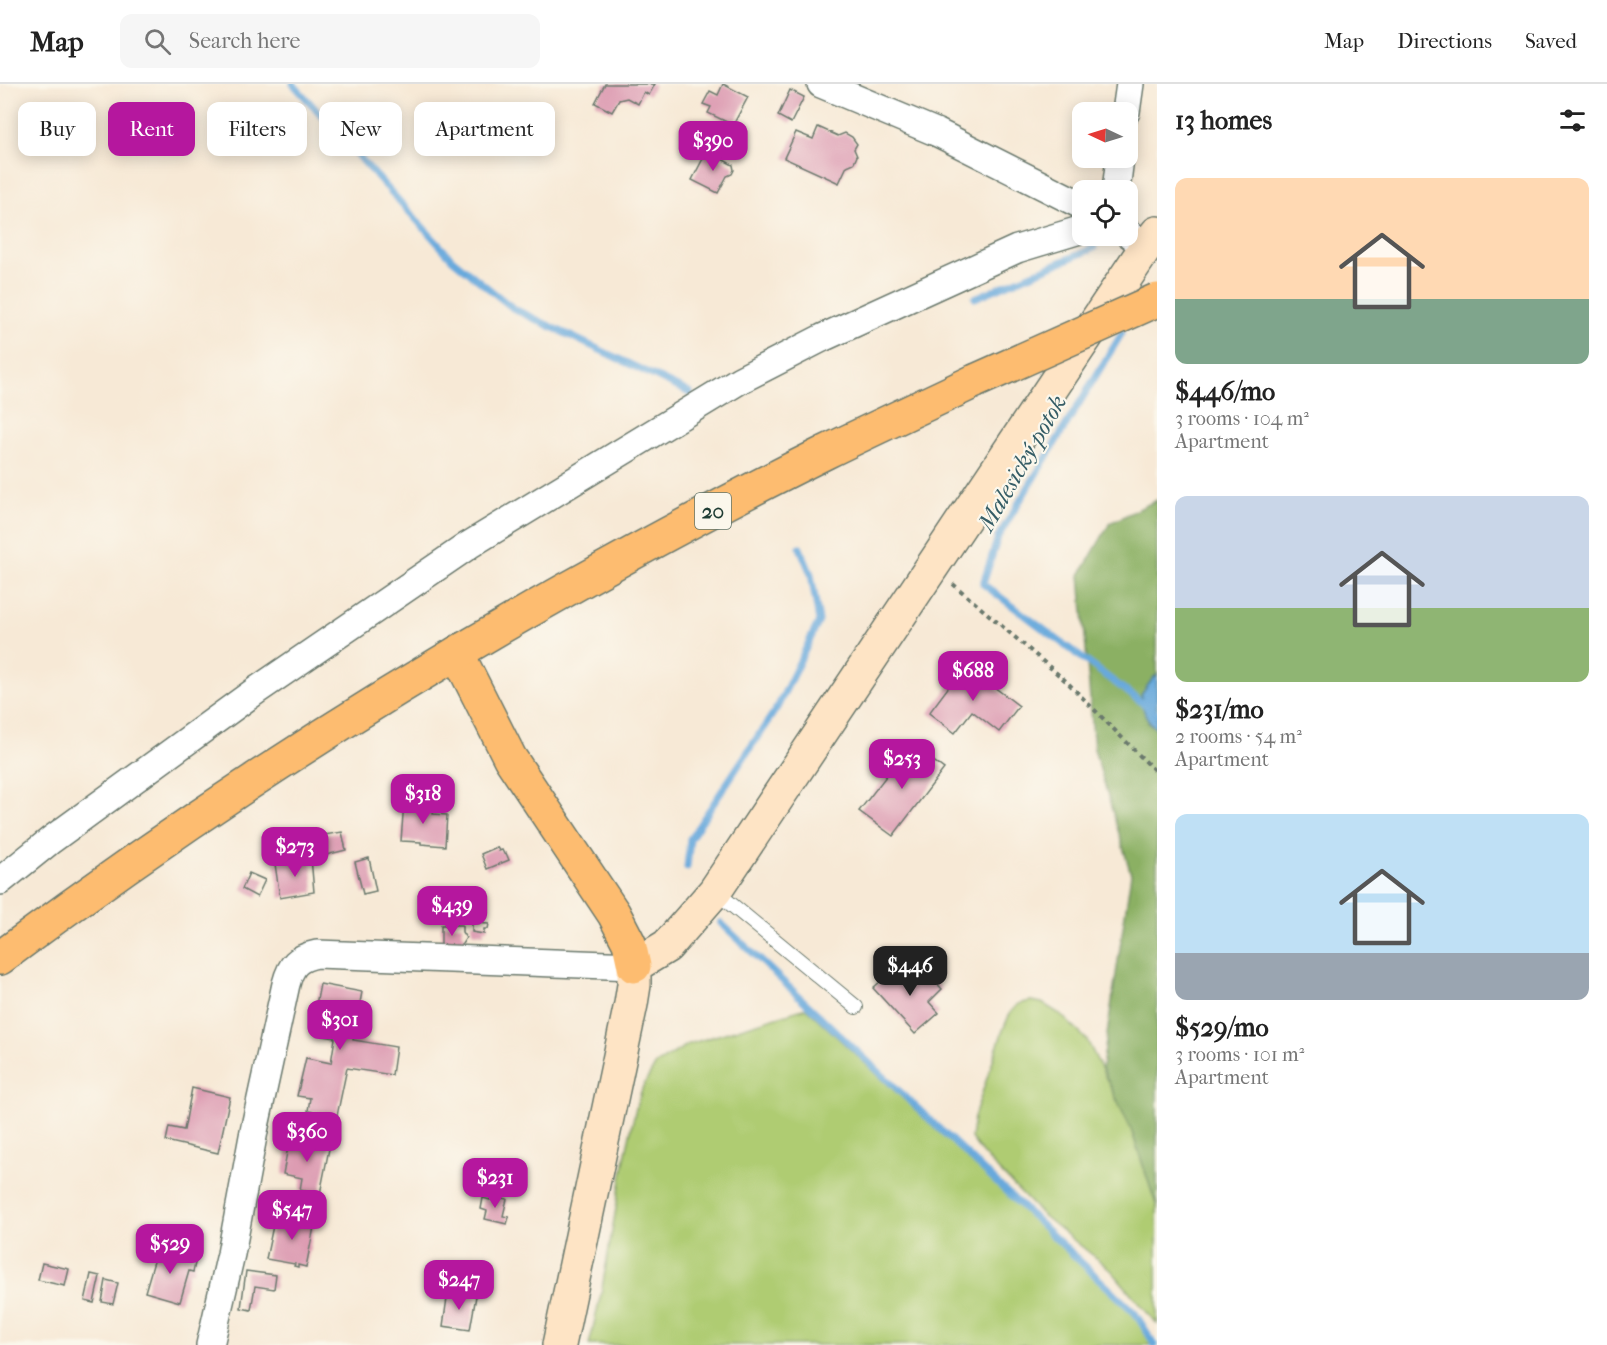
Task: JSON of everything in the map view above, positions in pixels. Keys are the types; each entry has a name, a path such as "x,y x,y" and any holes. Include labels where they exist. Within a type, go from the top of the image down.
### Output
{"main road":[{"name":"20","path":"0,958 133,862 265,773 358,713 563,591 825,452 975,381 1157,300"},
{"path":"457,653 510,758 614,914 629,943 634,966"}],"street":[{"path":"821,84 938,133 1072,200"},
{"path":"1127,102 1130,84"},
{"path":"0,881 51,840 256,690 450,558 740,380 822,338 1017,249 1072,232"},
{"path":"210,1345 231,1254 254,1131 286,984 290,970 297,961 317,954 634,966 667,946 715,891 933,566 1144,238"},
{"path":"559,1345 631,1004 634,966"}],"lane":[{"path":"715,891 856,1007"}],"path":[{"path":"933,566 1067,682 1157,773"}],"green space":[{"path":"1157,500 1157,675 1153,678 1148,722 1157,730 1157,1207 1131,1129 1102,1068 1131,874 1094,749 1080,575 1110,523"},
{"path":"1031,1001 1042,1003 1060,1014 1087,1040 1131,1129 1157,1207 1157,1324 1111,1270 1040,1213 982,1153 971,1138 974,1117 1010,1013 1018,1004"},
{"path":"806,1008 1076,1257 1127,1307 1157,1345 589,1345 601,1294 636,1107 643,1086 656,1064 689,1044"}],"water":[{"path":"1157,675 1157,730 1145,714 1141,695"}],"building":[{"path":"605,84 655,84 649,95 644,92 638,104 627,98 619,100 612,112 595,103"},
{"path":"723,84 748,97 733,125 708,113 711,107 703,104 710,91 718,95"},
{"path":"790,90 804,97 791,123 778,116"},
{"path":"818,127 838,136 845,133 857,144 854,149 857,156 854,163 847,166 839,183 784,158 796,132 813,139"},
{"path":"707,151 733,165 732,174 727,176 718,193 692,180"},
{"path":"965,665 1019,706 999,732 972,711 955,733 929,713"},
{"path":"911,744 944,769 893,836 859,811"},
{"path":"404,802 434,804 433,814 447,815 445,846 401,841"},
{"path":"342,832 346,850 322,856 318,836"},
{"path":"497,847 499,851 506,853 509,860 487,869 481,854"},
{"path":"311,858 314,892 280,898 275,864"},
{"path":"369,858 376,891 363,894 355,862"},
{"path":"249,873 265,880 257,897 242,889"},
{"path":"472,923 489,924 488,929 484,929 484,934 472,932"},
{"path":"441,925 462,925 462,932 466,938 462,944 462,950 441,949"},
{"path":"921,966 942,989 929,1002 939,1013 915,1034 873,988 897,967 907,978"},
{"path":"320,984 362,992 353,1040 396,1047 392,1075 347,1068 337,1116 308,1111 310,1098 297,1096 306,1058 331,1063 335,1038 323,1036 325,1024 313,1021"},
{"path":"192,1088 230,1097 218,1153 166,1141 169,1127 184,1130"},
{"path":"290,1136 319,1142 322,1140 322,1143 330,1144 320,1194 300,1190 302,1178 283,1174"},
{"path":"491,1196 507,1199 503,1216 509,1217 507,1224 485,1219 487,1211 481,1209 483,1198 490,1200"},
{"path":"296,1213 316,1217 306,1267 266,1259 274,1221 293,1225"},
{"path":"158,1248 196,1259 193,1272 189,1271 180,1302 145,1292"},
{"path":"42,1263 69,1269 65,1286 38,1280"},
{"path":"246,1271 276,1275 274,1289 255,1286 251,1310 241,1308"},
{"path":"91,1274 100,1276 94,1303 85,1301"},
{"path":"106,1280 118,1283 113,1304 102,1302"},
{"path":"448,1291 476,1296 470,1330 443,1326"}],"waterway":[{"path":"293,84 452,259 514,309 690,393"},
{"path":"975,298 1094,248"},
{"name":"Malesický potok","path":"1122,333 998,537 983,584 1157,714"},
{"path":"687,867 690,839 778,706 819,621 811,574 800,548"},
{"path":"721,923 1135,1313 1155,1345"}]}
